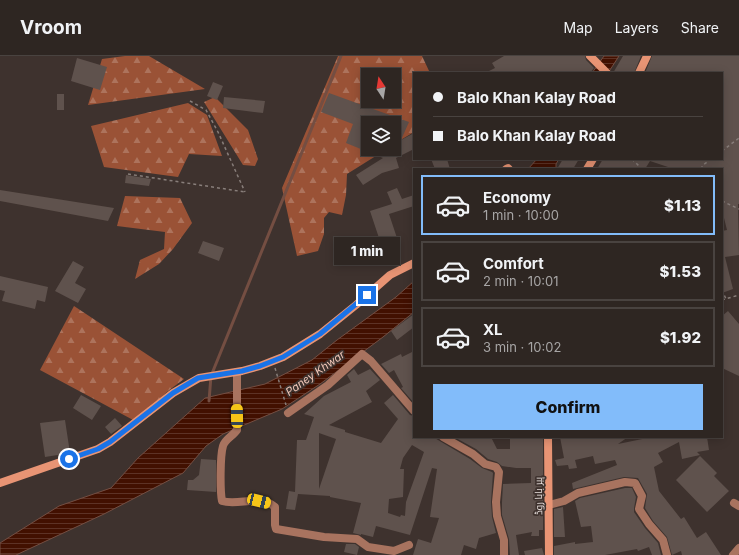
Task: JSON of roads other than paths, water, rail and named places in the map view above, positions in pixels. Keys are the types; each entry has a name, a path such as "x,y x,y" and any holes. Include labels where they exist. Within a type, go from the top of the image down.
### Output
{"street":[{"path":"639,72 647,56"},
{"path":"592,58 606,72"},
{"path":"0,483 98,449 117,437 173,393 198,378 237,372 260,366 283,357 320,334 390,275 413,264"},
{"path":"288,413 328,385 362,354 371,361 413,410"},
{"path":"237,372 237,430 234,435 228,438 223,446 220,493 222,501 230,503 259,501 272,504 275,507 276,529 357,539 368,547 394,551 409,545"},
{"path":"445,438 473,454 485,464 496,467 499,472 496,502 497,516 504,540 504,555"},
{"name":"پیر بابا روڈ","path":"548,438 549,555"},
{"path":"549,505 568,500 578,493 625,482 635,483 642,496 639,509 652,529 663,540 667,555"},
{"path":"733,555 739,548"}],"water":[{"path":"604,56 619,56 609,72 593,72"},
{"path":"536,160 558,160 556,168 529,168"},
{"name":"Paney Khwar","path":"413,282 413,313 320,384 282,409 223,434 206,446 183,473 104,514 16,555 0,555 0,543 59,506 111,488 138,458 205,398 265,384 312,360 396,297"}],"waterway":[{"path":"209,401 211,376 341,56"}]}
